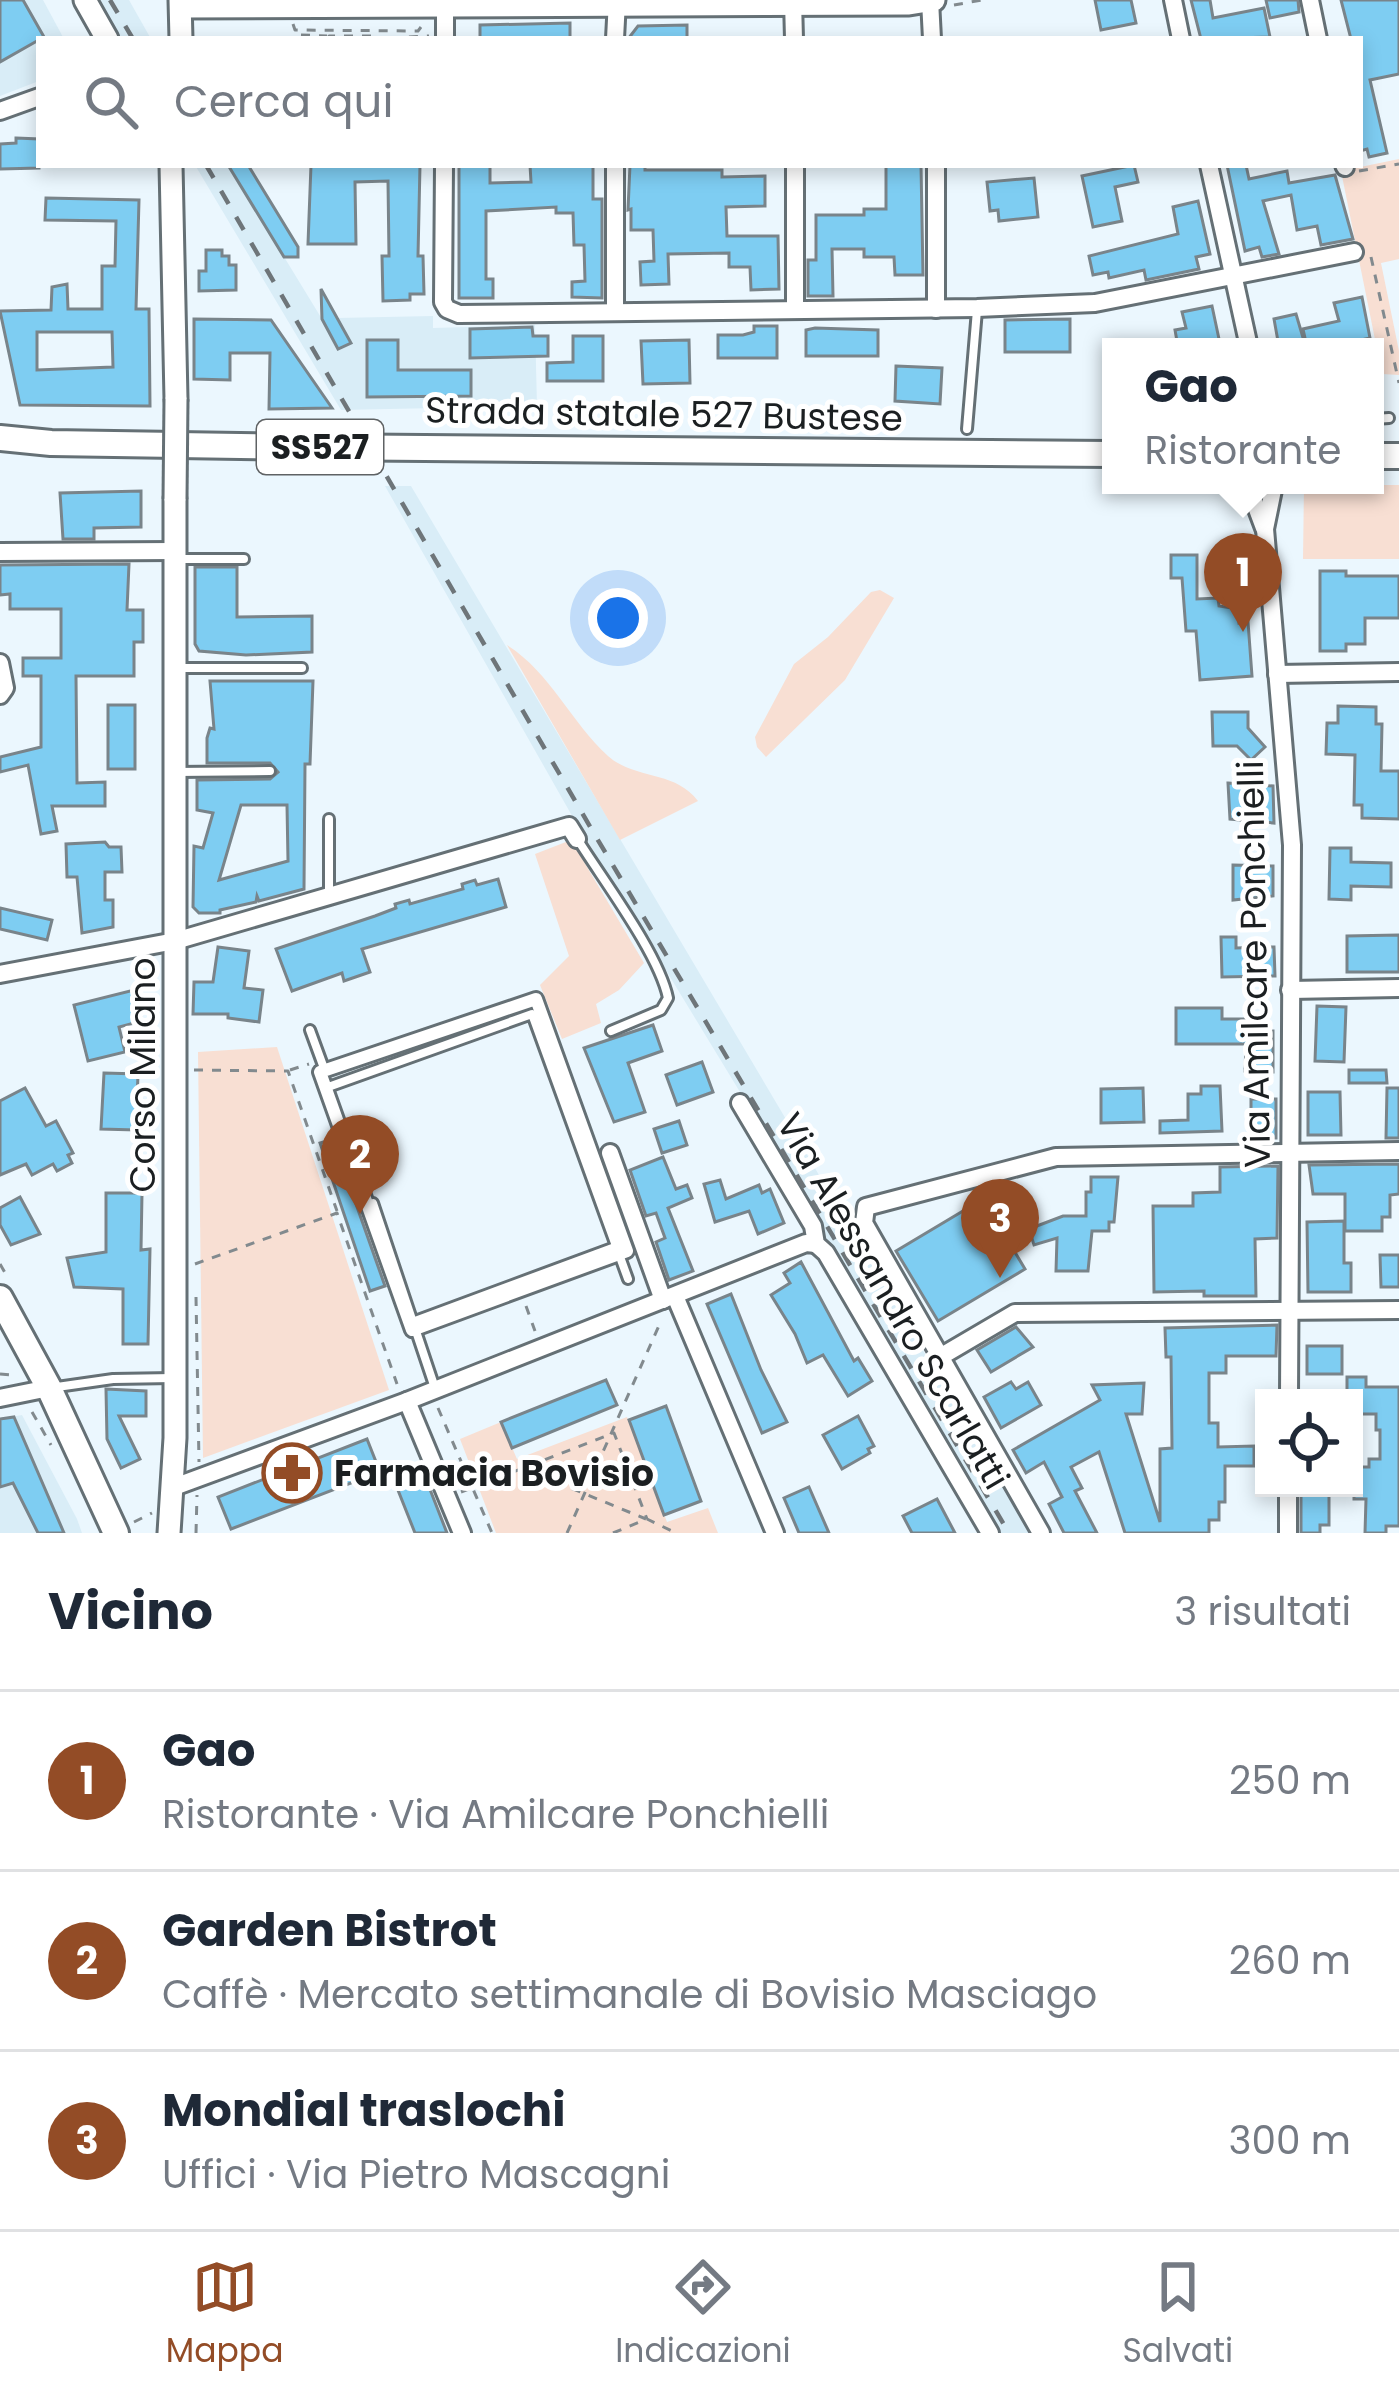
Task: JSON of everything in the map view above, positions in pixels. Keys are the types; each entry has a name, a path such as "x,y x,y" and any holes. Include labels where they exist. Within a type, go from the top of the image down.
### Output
{"main road":[{"name":"Strada statale 527 Bustese","path":"0,438 240,446 1102,454"},
{"path":"0,1298 58,1386 121,1529"}],"street":[{"path":"85,0 105,36"},
{"path":"1173,0 1180,36"},
{"path":"1310,0 1317,36"},
{"path":"181,36 181,4 941,1 933,36"},
{"path":"793,2 794,36"},
{"path":"445,3 445,36"},
{"path":"615,36 617,3"},
{"path":"0,111 36,98"},
{"name":"Corso Milano","path":"169,1533 175,1438 176,399 171,168"},
{"path":"444,168 443,302 446,309 459,314 1095,303 1354,252"},
{"path":"615,168 615,310"},
{"path":"794,168 795,308"},
{"path":"936,308 937,168"},
{"path":"1209,168 1247,338"},
{"name":"Via Amilcare Ponchielli","path":"1251,494 1264,529 1292,845 1289,1389"},
{"name":"Via Amilcare Ponchielli","path":"1264,529 1272,494"},
{"path":"0,552 175,555"},
{"path":"0,663 5,688 0,695"},
{"path":"1277,674 1399,672"},
{"path":"0,974 175,941 568,826 577,838"},
{"path":"1290,990 1399,988"},
{"path":"536,999 627,1250 417,1324 412,1330 320,1072 323,1065 536,999"},
{"name":"Via Alessandro Scarlatti","path":"740,1103 813,1226 816,1244 826,1253 990,1533"},
{"path":"1041,1533 864,1223 866,1207 1056,1157 1399,1151"},
{"path":"610,1153 669,1298 683,1316 775,1533"},
{"path":"173,1487 403,1395 436,1398 669,1298 806,1243 816,1244"},
{"path":"940,1357 1015,1313 1399,1310"},
{"path":"0,1398 58,1386"},
{"path":"403,1395 462,1533"},
{"path":"1288,1497 1288,1533"}],"lane":[{"path":"967,429 977,308"},
{"path":"1384,418 1389,418"},
{"path":"175,555 244,559"},
{"path":"175,668 302,668"},
{"path":"174,772 270,771"},
{"path":"329,819 329,896"},
{"path":"577,838 666,986 668,998 661,1010 611,1031"},
{"path":"331,1086 532,1014 628,1279"},
{"path":"310,1030 417,1324 436,1398"},
{"path":"417,1324 616,1251"},
{"path":"58,1386 113,1378 175,1378"}],"path":[{"path":"301,35 315,36"},
{"path":"373,35 419,36"},
{"path":"1345,168 1346,174 1399,164"},
{"path":"1354,252 1370,249 1398,380"},
{"path":"174,1070 289,1071 323,1065"},
{"path":"289,1071 403,1395"},
{"path":"175,1263 195,1264 338,1213"},
{"path":"195,1286 199,1463"},
{"path":"519,1291 537,1339"},
{"path":"567,1533 663,1314 673,1319 683,1316"},
{"path":"436,1398 492,1533"},
{"path":"448,1497 614,1433"},
{"path":"614,1433 647,1519"},
{"path":"175,1438 199,1438"},
{"path":"522,1468 676,1533"},
{"path":"196,1501 196,1533"},
{"path":"121,1529 151,1515 155,1504"},
{"path":"613,1533 647,1519"}],"shaded area":[{"path":"0,0 43,0 62,36 36,36 36,82 0,96"},
{"path":"95,0 129,0 149,36 115,36"},
{"path":"1399,159 1399,259 1381,263 1399,351 1399,375 1384,374 1384,338 1375,338 1341,171"},
{"path":"197,168 230,168 325,324 337,318 433,316 433,328 535,325 537,406 341,410"},
{"path":"1384,485 1399,485 1399,559 1303,559 1304,494 1384,494"},
{"path":"385,486 411,486 1031,1533 999,1533 571,814"},
{"path":"880,590 894,598 845,680 766,757 755,737 794,664 871,592"},
{"path":"507,645 536,669 608,756 630,769 678,784 698,801 620,840"},
{"path":"571,840 644,963 619,990 596,1004 601,1023 562,1039 540,985 569,956 535,854"},
{"path":"277,1047 389,1390 203,1458 198,1052"},
{"path":"22,1415 82,1533 0,1533 0,1419"},
{"path":"627,1417 667,1522 708,1508 718,1533 496,1533 460,1439 501,1422 517,1459"}],"building":[{"path":"0,0 23,0 43,36 36,36 36,42 0,62"},
{"path":"1095,0 1131,0 1136,23 1101,30"},
{"path":"1191,0 1210,0 1213,18 1264,8 1270,36 1200,36"},
{"path":"1266,0 1298,0 1299,12 1270,18"},
{"path":"1341,0 1399,0 1399,74 1370,80 1387,153 1369,157 1367,149 1363,150 1363,36 1350,36"},
{"path":"570,23 570,36 480,36 480,25"},
{"path":"687,25 687,36 630,36 638,26"},
{"path":"16,138 36,139 39,168 0,169 0,144 16,143"},
{"path":"230,168 250,168 298,247 298,257 284,257"},
{"path":"311,168 420,168 418,256 423,256 424,294 383,301 382,256 389,256 388,181 355,182 356,244 308,244"},
{"path":"459,168 490,168 490,183 531,182 530,168 593,168 593,199 602,199 602,298 572,297 572,282 585,281 584,245 574,245 573,213 556,213 556,207 486,211 486,279 493,279 493,298 459,298"},
{"path":"630,168 765,176 765,206 726,207 727,236 778,236 779,289 751,290 750,267 729,267 729,253 668,254 669,284 641,285 640,262 654,261 653,230 631,230"},
{"path":"886,168 921,168 923,275 895,275 894,257 864,257 864,249 832,249 833,296 808,296 808,260 816,260 816,215 864,215 864,209 886,209"},
{"path":"1135,168 1138,182 1115,187 1122,221 1093,227 1082,176"},
{"path":"1228,168 1247,168 1249,179 1287,171 1289,183 1335,175 1353,239 1321,245 1317,226 1297,230 1291,195 1263,201 1279,254 1262,257 1259,247 1245,251"},
{"path":"1034,178 1038,217 999,221 998,210 990,211 987,182"},
{"path":"46,198 139,200 136,309 149,309 150,406 20,405 0,311 51,310 52,287 67,284 68,309 102,309 102,266 115,266 116,221 45,220","holes":["37,332 112,332 113,367 37,370"]},
{"path":"1198,201 1210,254 1196,257 1199,269 1146,280 1144,270 1109,278 1108,272 1093,275 1089,256 1178,234 1173,207"},
{"path":"206,250 222,250 222,256 229,256 229,265 236,265 236,290 199,291"},
{"path":"321,289 351,343 338,349 322,319"},
{"path":"1362,297 1370,338 1305,338 1303,329 1339,321 1334,303"},
{"path":"1212,306 1219,338 1176,338 1175,330 1186,328 1182,312"},
{"path":"1296,314 1303,338 1277,338 1274,319"},
{"path":"194,319 271,320 332,408 269,409 270,353 230,353 230,380 194,379"},
{"path":"1070,319 1070,352 1005,352 1005,320"},
{"path":"754,326 777,326 777,358 718,358 718,335 743,335 754,332"},
{"path":"532,327 533,336 548,336 548,356 470,358 470,329"},
{"path":"806,330 878,330 878,356 806,356"},
{"path":"573,336 603,336 603,381 547,381 547,363 573,362"},
{"path":"367,340 398,340 398,370 471,370 471,396 367,397"},
{"path":"689,340 690,383 643,384 641,341"},
{"path":"896,366 942,368 940,404 895,401"},
{"path":"141,491 141,527 94,528 94,539 63,539 60,493"},
{"path":"1171,555 1197,555 1197,599 1218,598 1219,606 1238,609 1239,623 1248,622 1252,676 1200,680 1196,631 1186,631 1182,578 1171,578"},
{"path":"129,564 127,610 143,610 143,642 134,642 134,676 76,676 77,783 105,782 105,806 52,806 57,831 41,834 28,765 0,772 0,757 41,747 41,676 23,676 23,658 61,658 61,609 10,609 10,594 0,595 0,565"},
{"path":"195,567 237,567 237,617 312,616 312,652 199,651 195,644"},
{"path":"1320,571 1399,576 1399,618 1365,618 1365,644 1346,644 1346,651 1320,651"},
{"path":"210,681 313,681 310,764 305,764 304,889 259,901 257,896 256,902 220,913 199,913 193,907 194,846 203,848 213,813 197,810 197,780 270,779 278,772 270,763 207,763 207,738 210,728 214,729","holes":["241,805 287,805 288,861 219,880"]},
{"path":"108,705 135,705 135,769 108,769"},
{"path":"1338,706 1376,707 1376,724 1382,724 1381,771 1399,771 1399,819 1362,818 1362,805 1354,805 1355,755 1326,754 1327,723 1338,723"},
{"path":"1212,712 1248,712 1248,728 1265,747 1251,760 1237,746 1213,746"},
{"path":"1228,783 1273,786 1274,823 1230,819"},
{"path":"105,842 121,847 122,872 105,872 105,900 113,900 113,927 82,933 77,877 67,877 66,844"},
{"path":"1330,848 1351,848 1351,862 1391,863 1391,887 1351,886 1351,900 1329,899"},
{"path":"1233,865 1273,866 1273,896 1233,900"},
{"path":"498,879 506,907 362,949 370,972 344,981 342,973 292,991 276,949 375,916 396,908 395,904 463,889 462,884 475,880 477,885"},
{"path":"0,908 52,920 47,940 0,929"},
{"path":"1399,935 1399,972 1347,972 1347,936"},
{"path":"1221,937 1236,937 1236,948 1274,947 1275,976 1222,977"},
{"path":"218,947 249,951 244,988 263,990 259,1022 228,1018 228,1014 193,1014 194,982 213,982"},
{"path":"134,990 142,1021 119,1027 125,1052 88,1061 74,1005"},
{"path":"1317,1006 1346,1007 1344,1062 1315,1061"},
{"path":"1176,1008 1222,1008 1222,1019 1259,1019 1258,1031 1273,1031 1273,1072 1245,1071 1246,1044 1176,1044"},
{"path":"653,1025 662,1051 628,1063 645,1112 614,1122 584,1048"},
{"path":"702,1062 713,1092 677,1105 666,1075"},
{"path":"1349,1070 1386,1070 1387,1083 1349,1083"},
{"path":"104,1073 138,1074 136,1130 101,1129"},
{"path":"1201,1086 1220,1086 1222,1131 1160,1133 1160,1121 1188,1120 1188,1094 1201,1094"},
{"path":"25,1088 46,1126 56,1121 73,1153 68,1155 72,1163 57,1171 53,1164 32,1175 26,1164 0,1175 0,1101"},
{"path":"1143,1088 1144,1122 1101,1123 1101,1089"},
{"path":"1387,1088 1399,1088 1399,1138 1386,1138"},
{"path":"1308,1092 1340,1092 1341,1135 1308,1135"},
{"path":"1251,1099 1276,1099 1276,1138 1251,1138"},
{"path":"679,1121 687,1145 662,1153 654,1129"},
{"path":"333,1139 385,1286 370,1291 320,1143"},
{"path":"663,1157 676,1189 687,1185 692,1198 668,1208 693,1271 669,1280 656,1242 665,1238 656,1213 646,1216 630,1170"},
{"path":"1399,1164 1399,1194 1390,1195 1390,1217 1382,1217 1382,1231 1345,1231 1345,1194 1313,1194 1309,1165"},
{"path":"1278,1166 1277,1238 1255,1239 1256,1296 1154,1292 1153,1206 1193,1206 1193,1193 1220,1192 1220,1167"},
{"path":"1091,1177 1118,1177 1114,1222 1109,1222 1109,1231 1092,1231 1088,1271 1056,1271 1057,1238 1034,1245 1029,1229 1063,1216 1086,1216"},
{"path":"720,1180 726,1199 759,1185 762,1193 770,1189 784,1223 758,1234 749,1211 715,1222 704,1184"},
{"path":"106,1193 142,1193 141,1250 150,1249 148,1344 123,1344 123,1289 74,1287 67,1258 106,1252"},
{"path":"20,1197 40,1234 11,1245 0,1225 0,1208"},
{"path":"983,1199 1025,1269 938,1321 896,1251"},
{"path":"1344,1221 1344,1263 1351,1263 1351,1292 1308,1292 1307,1222"},
{"path":"1380,1255 1399,1255 1399,1287 1381,1287"},
{"path":"801,1262 854,1361 858,1358 872,1381 848,1396 823,1355 807,1363 771,1295 790,1283 784,1273"},
{"path":"731,1294 787,1422 762,1433 707,1304"},
{"path":"1277,1325 1276,1356 1226,1356 1226,1373 1209,1373 1209,1423 1218,1423 1218,1447 1254,1446 1254,1466 1225,1466 1225,1502 1219,1502 1219,1520 1209,1520 1209,1533 1125,1533 1099,1452 1071,1467 1082,1488 1075,1491 1097,1533 1064,1533 1049,1504 1062,1497 1044,1462 1026,1473 1013,1450 1100,1400 1092,1385 1144,1383 1142,1414 1126,1414 1160,1522 1160,1449 1172,1448 1171,1357 1166,1357 1165,1328"},
{"path":"1016,1327 1033,1347 991,1372 977,1350"},
{"path":"1307,1346 1342,1346 1342,1374 1307,1374"},
{"path":"1347,1377 1366,1377 1366,1387 1399,1387 1399,1526 1386,1526 1386,1533 1365,1533 1366,1499 1354,1499 1363,1497 1363,1467 1369,1467 1369,1459 1380,1459 1380,1430 1376,1430 1376,1414 1363,1414 1363,1389 1347,1389"},
{"path":"606,1380 617,1405 512,1448 501,1422"},
{"path":"1011,1382 1016,1389 1028,1382 1041,1405 1001,1428 984,1397"},
{"path":"106,1389 146,1391 146,1416 119,1416 140,1459 121,1468 107,1439"},
{"path":"666,1406 701,1501 664,1515 629,1420"},
{"path":"858,1416 874,1446 842,1469 823,1435"},
{"path":"14,1417 64,1533 38,1533 13,1483 0,1487 0,1419"},
{"path":"367,1439 380,1472 231,1529 218,1497"},
{"path":"419,1464 447,1533 415,1533 392,1475"},
{"path":"809,1487 829,1533 799,1533 784,1498"},
{"path":"1301,1497 1329,1497 1329,1525 1320,1525 1320,1533 1301,1533"},
{"path":"937,1499 955,1533 912,1533 903,1516"}],"railway":[{"path":"110,0 131,36"},
{"path":"208,168 592,830 1009,1533"}],"place":[{"name":"Gao","path":"1243,632"},
{"name":"Garden Bistrot","path":"360,1214"},
{"name":"Mondial traslochi","path":"1000,1278"},
{"name":"Farmacia Bovisio","path":"292,1473"}]}
